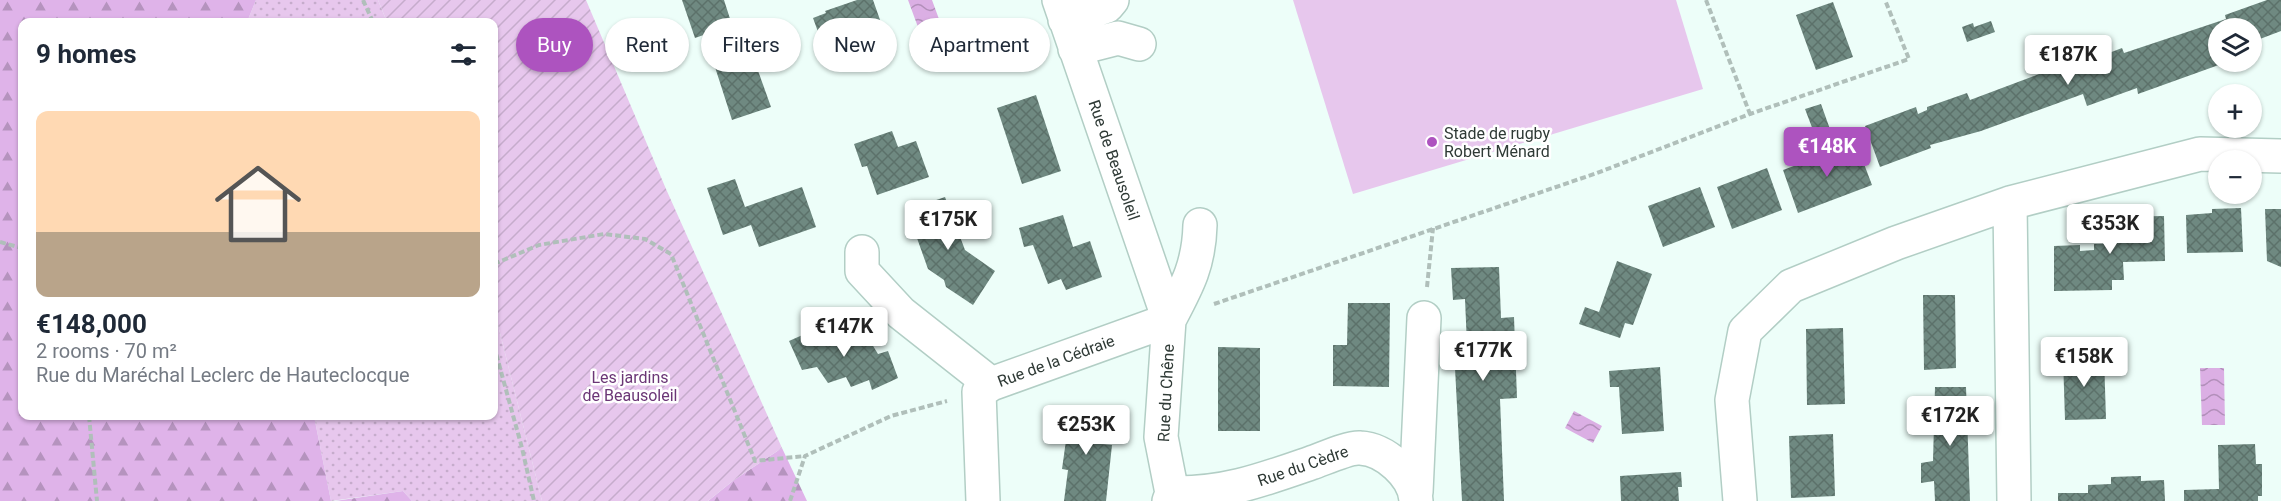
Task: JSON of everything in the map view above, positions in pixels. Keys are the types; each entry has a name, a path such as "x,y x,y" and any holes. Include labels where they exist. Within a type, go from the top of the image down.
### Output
{"street":[{"path":"1066,23 1107,6 1112,0"},
{"path":"1066,23 1139,44"},
{"name":"Rue de Beausoleil","path":"1066,23 1169,320"},
{"path":"1740,501 1732,400 1745,331 1791,286 1896,243 2010,203 2200,154 2281,156"},
{"path":"2010,203 2014,501"},
{"path":"1169,320 1192,278 1199,248 1200,225"},
{"path":"862,252 862,271 901,313 985,388"},
{"name":"Rue du Cèdre","path":"1416,496 1424,318"},
{"name":"Rue de la Cédraie","path":"983,501 985,388 1169,320"},
{"name":"Rue du Chêne","path":"1169,320 1161,437 1170,497"},
{"name":"Rue du Cèdre","path":"1170,497 1206,494 1246,485 1359,447 1382,454 1402,470 1416,496"}],"path":[{"path":"363,0 371,18"},
{"path":"1706,0 1750,114"},
{"path":"1169,320 1597,173 1750,114 1909,59 1885,0"},
{"path":"1424,318 1433,228"},
{"path":"498,262 539,245 604,234 645,239 671,254 755,461 805,456 891,416 985,388"},
{"path":"0,242 18,247"},
{"path":"498,361 534,501"},
{"path":"89,420 97,501"},
{"path":"790,501 805,456"}],"green space":[{"path":"0,0 256,0 249,18 18,18 18,420 315,420 331,501 0,501"},
{"path":"256,0 378,0 385,18 249,18"},
{"name":"Les jardins de Beausoleil","path":"378,0 586,0 605,45 605,72 616,72 666,189 782,448 734,480 708,501 542,501 498,325 498,18 385,18"},
{"name":"Stade de rugby Robert Ménard","path":"1293,0 1676,0 1703,89 1353,194"},
{"path":"498,325 542,501 412,501 403,491 331,501 315,420 498,420"},
{"path":"782,448 807,501 708,501 734,480"},
{"path":"403,491 412,501 335,501"}],"water":[{"path":"908,0 932,0 939,18 915,18"},
{"path":"2200,368 2224,368 2225,425 2202,425"},
{"path":"1574,411 1602,426 1593,443 1565,428"}],"building":[{"path":"682,0 724,0 730,18 701,18 701,36 695,38"},
{"path":"857,0 873,0 879,18 813,18 826,13 825,11"},
{"path":"2267,0 2281,0 2281,31 2262,38 2262,18 2226,18 2225,15"},
{"path":"1833,2 1853,57 1816,70 1796,15"},
{"path":"1991,21 1995,32 1967,42 1962,27 1973,23 1974,27"},
{"path":"2208,25 2208,69 2138,94 2137,88 2087,106 2083,94 1981,131 1930,145 1931,148 1880,167 1865,126 1916,107 1918,114 1927,110 1927,107 1967,93 1970,100 2071,62 2072,67 2122,48 2124,53"},
{"path":"717,72 758,72 771,107 732,120"},
{"path":"1036,95 1061,171 1022,184 997,108"},
{"path":"1821,104 1831,132 1816,138 1805,109"},
{"path":"892,131 898,147 916,141 929,177 877,195 867,166 862,167 854,144"},
{"path":"1856,143 1872,185 1798,213 1783,170"},
{"path":"1767,168 1782,210 1732,229 1717,187"},
{"path":"735,179 745,207 802,187 816,227 759,247 751,225 723,235 707,188"},
{"path":"1700,187 1715,227 1663,247 1648,206"},
{"path":"945,197 965,250 995,271 973,305 946,287 944,280 928,269 907,210"},
{"path":"2241,208 2243,252 2187,253 2186,215 2212,213 2212,209"},
{"path":"2265,209 2281,209 2281,267 2267,261"},
{"path":"1063,215 1073,247 1090,241 1102,277 1066,290 1061,279 1048,284 1033,245 1024,247 1019,228"},
{"path":"2164,216 2165,261 2123,262 2124,280 2112,280 2112,290 2054,291 2054,246 2080,245 2080,251 2094,250 2094,244 2111,244 2110,217"},
{"path":"1617,261 1652,274 1633,325 1625,323 1620,338 1579,324 1585,307 1599,312"},
{"path":"1499,267 1501,318 1514,317 1517,398 1500,399 1504,501 1462,501 1455,368 1468,368 1465,299 1453,300 1451,268"},
{"path":"1923,295 1955,295 1956,368 1924,370"},
{"path":"1348,303 1390,303 1389,387 1333,386 1333,345 1347,345"},
{"path":"825,325 831,341 862,328 878,354 888,351 898,378 872,390 869,380 851,387 846,377 828,383 817,367 802,370 789,341"},
{"path":"1843,328 1845,404 1807,405 1806,329"},
{"path":"1218,347 1260,348 1260,431 1218,431"},
{"path":"2104,357 2106,419 2065,420 2063,358"},
{"path":"1660,367 1664,431 1622,434 1619,387 1610,387 1609,371"},
{"path":"1935,387 1966,387 1970,501 1935,501 1934,481 1921,483 1921,463 1933,461"},
{"path":"1071,405 1105,408 1101,444 1112,445 1106,501 1064,501 1068,470 1062,469"},
{"path":"1833,434 1835,496 1791,498 1789,436"},
{"path":"2255,444 2256,464 2262,464 2262,496 2258,496 2258,501 2184,501 2184,490 2219,489 2218,445"},
{"path":"1681,472 1682,487 1678,487 1679,501 1621,501 1620,476"},
{"path":"2141,476 2141,481 2164,480 2165,501 2058,501 2058,493 2088,493 2088,485 2111,484 2111,477"}],"place":[{"name":"Stade de rugby Robert Ménard","path":"1432,142"}]}
